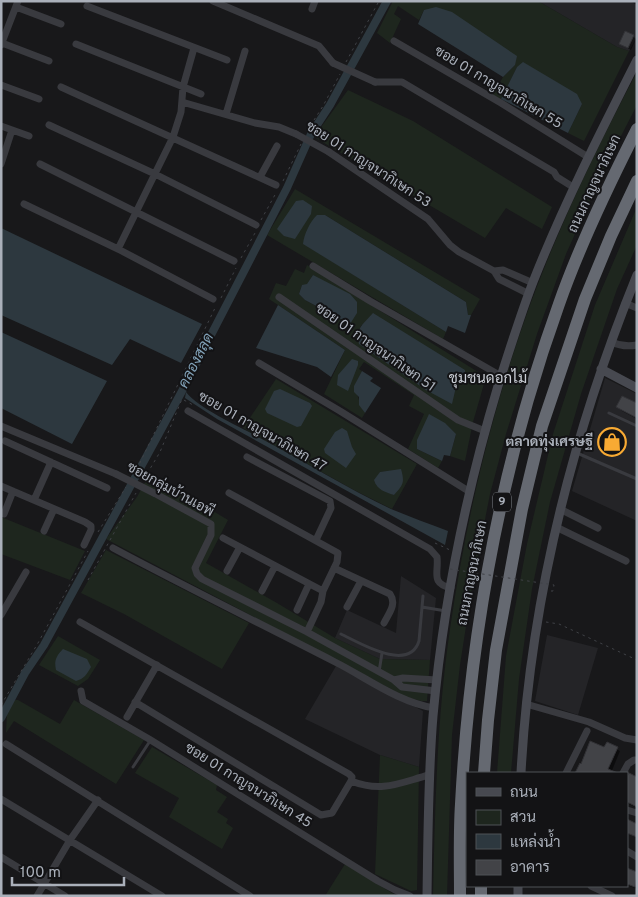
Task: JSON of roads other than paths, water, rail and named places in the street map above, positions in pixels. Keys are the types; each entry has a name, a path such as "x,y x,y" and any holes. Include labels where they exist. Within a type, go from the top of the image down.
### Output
{"highway":[{"name":"ถนนกาญจนาภิเษก","path":"460,896 460,806 475,643 511,461 559,304 605,193 637,129"},
{"name":"9","path":"484,772 488,720 498,641 522,509 542,426 585,299 611,236 637,181"}],"main road":[{"path":"427,896 429,775 437,680 450,588 485,431 501,376 533,282 573,188 637,60"},
{"path":"521,772 526,704 536,622 560,509 574,452 601,369 637,275"},
{"path":"601,369 637,388"}],"street":[{"path":"213,1 319,46 333,63 375,82 402,82 554,172 557,177 573,188"},
{"path":"48,62 2,44 17,4 61,24"},
{"path":"87,6 227,60"},
{"name":"ซอย 01 กาญจนากิเษก 55","path":"394,41 501,103 588,157"},
{"path":"76,44 201,94"},
{"path":"118,249 173,137 181,112 183,87 194,48"},
{"path":"226,114 245,51"},
{"path":"1,85 39,99"},
{"path":"61,87 278,185"},
{"name":"ซอย 01 กาญจนากิเษก 53","path":"182,102 255,123 279,127 329,152 428,219 450,245 459,252 494,271 499,279 529,294"},
{"path":"49,125 155,174 257,227"},
{"path":"1,126 29,136"},
{"path":"1,164 12,130"},
{"path":"260,177 276,146"},
{"path":"40,164 234,261"},
{"path":"24,204 118,249 215,302"},
{"path":"313,266 501,376"},
{"name":"ซอย 01 กาญจนากิเษก 53","path":"494,271 503,270 533,282"},
{"name":"ซอย 01 กาญจนากิเษก 51","path":"279,297 458,420 485,431"},
{"path":"625,303 637,308"},
{"path":"611,342 620,346 637,345"},
{"path":"259,363 470,492"},
{"path":"188,411 430,549 437,557 436,578 438,582 442,586 450,588"},
{"name":"ซอยกลุ่มบ้านเอพี","path":"1,426 116,474 211,525 212,535 195,568 200,578 307,632 394,680 402,687 436,690"},
{"path":"5,441 107,488"},
{"path":"248,457 330,501 331,508 316,540"},
{"path":"34,500 51,462"},
{"path":"1,486 91,526 86,548"},
{"path":"4,514 13,491"},
{"path":"229,493 338,553 334,568 322,592 322,602 307,632"},
{"path":"44,531 54,509"},
{"path":"560,509 598,528"},
{"path":"556,527 626,561"},
{"path":"223,538 322,592"},
{"path":"227,571 240,547"},
{"path":"113,548 402,698 421,706 434,708"},
{"path":"262,591 275,566"},
{"path":"334,568 390,594 393,598 392,608 384,623"},
{"path":"1,615 26,572"},
{"path":"347,607 361,580"},
{"path":"297,610 310,584"},
{"path":"80,622 349,774 352,777 351,781 332,813 321,814 135,702"},
{"path":"127,718 157,665"},
{"path":"394,680 403,678 437,680"},
{"name":"ซอย 01 กาญจนาภิเษก 45","path":"81,691 83,701 150,740 370,876 410,896"},
{"path":"526,704 589,722 625,738 637,740"},
{"path":"566,772 587,731"},
{"path":"6,744 250,896"},
{"path":"624,772 628,764 637,760"},
{"path":"351,781 369,787 385,788 429,775"},
{"path":"1,799 162,896"},
{"path":"37,896 70,840 98,800"},
{"path":"1,857 65,896"},
{"path":"593,887 612,896"}],"lane":[{"path":"610,413 637,426"},
{"path":"574,452 637,478"},
{"path":"341,634 382,653 403,655 412,653 417,648 419,641 423,596"},
{"path":"422,607 447,611"},
{"path":"379,672 382,653"},
{"path":"133,767 150,740"}],"water":[{"path":"436,7 452,12 517,56 515,65 503,77 418,24 424,10"},
{"path":"523,62 577,94 582,104 568,133 501,99 517,67"},
{"path":"303,200 312,206 311,214 295,239 284,236 277,229 296,201"},
{"path":"317,215 325,215 466,302 468,315 471,315 465,333 448,326 446,332 303,244 308,228"},
{"path":"1,228 202,324 181,363 130,339 112,365 1,315"},
{"path":"313,275 350,294 357,302 357,313 350,324 305,300 299,294 302,285 307,284"},
{"path":"278,305 345,350 331,377 317,367 256,348"},
{"path":"373,313 465,370 465,379 458,378 452,404 426,390 359,344 359,330"},
{"path":"1,332 107,381 72,444 1,408"},
{"path":"352,359 358,361 358,365 348,391 337,385 338,375"},
{"path":"362,371 373,378 370,381 381,388 365,413 359,405 359,397 354,392 354,386"},
{"path":"280,389 310,403 312,406 301,426 297,427 267,413 265,409 274,391"},
{"path":"186,392 200,405 210,411 358,492 391,509 448,531 445,545 217,419 185,398"},
{"path":"429,414 445,423 456,434 450,456 444,455 442,461 417,449 417,440"},
{"path":"342,428 347,431 356,454 346,468 325,453 324,449 335,432"},
{"path":"401,469 402,483 394,495 382,490 375,483 374,480 380,472"},
{"path":"63,649 87,659 91,667 81,679 76,681 56,670 56,659"}],"waterway":[{"name":"คลองสลุด","path":"1,718 25,673 44,645 181,393 287,188 311,134 330,105 387,1"}],"place":[{"name":"ตลาดทุ่งเศรษฐี","path":"612,442"}],"district":[{"name":"ชุมชนดอกไม้","path":"488,379"}]}
